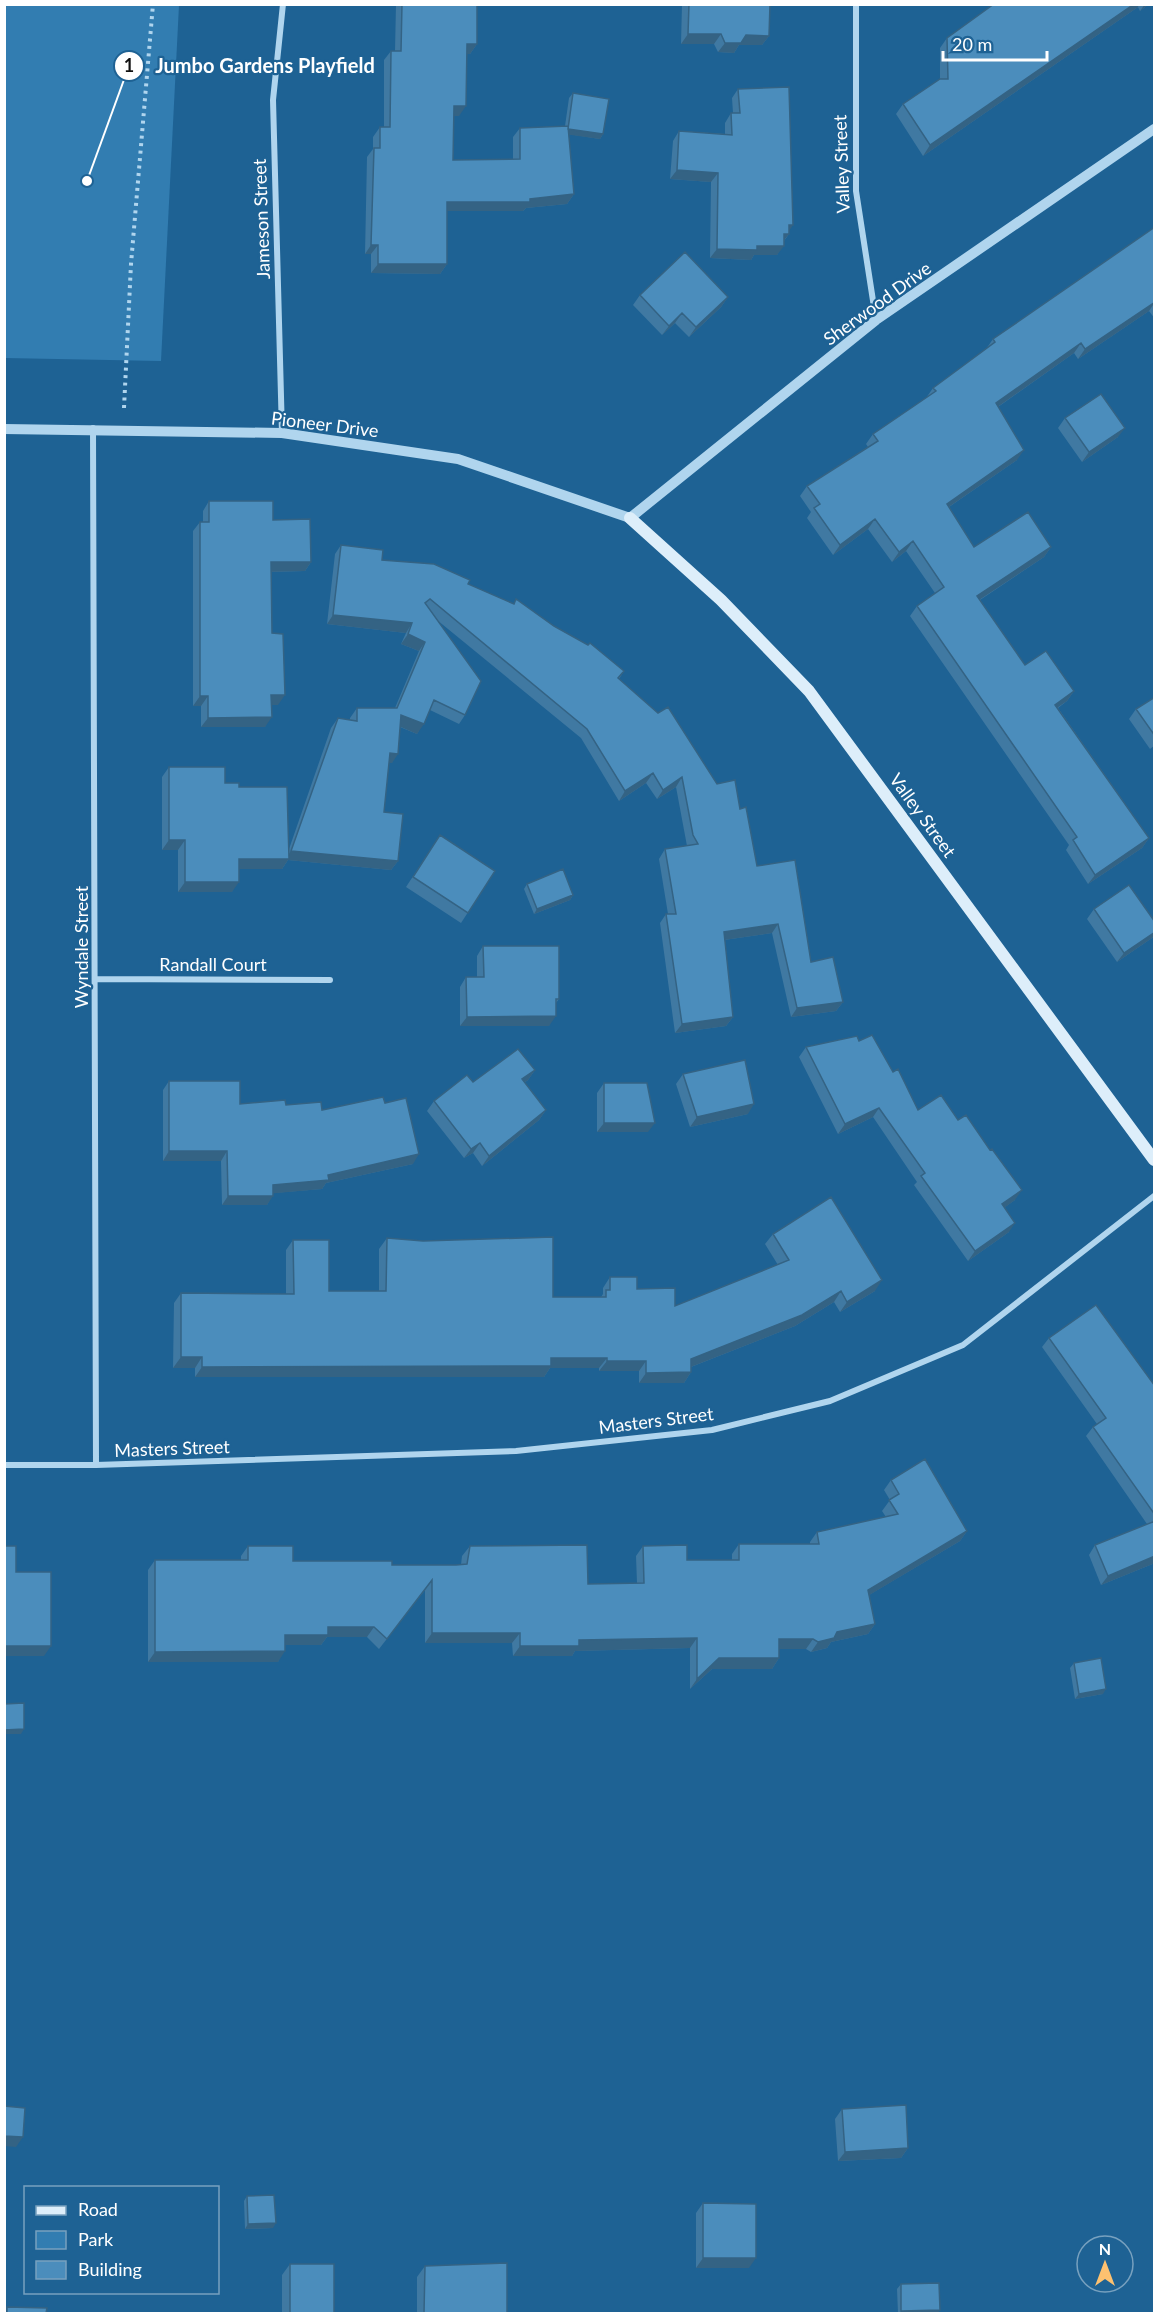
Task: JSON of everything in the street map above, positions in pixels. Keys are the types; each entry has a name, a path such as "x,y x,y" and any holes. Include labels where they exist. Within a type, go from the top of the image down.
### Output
{"main road":[{"name":"Valley Street","path":"630,518 721,600 809,691 1155,1160"}],"street":[{"name":"Jameson Street","path":"282,433 273,100 283,4"},
{"name":"Valley Street","path":"856,4 856,191 876,320"},
{"name":"Sherwood Drive","path":"630,518 876,320 1155,129"},
{"name":"Pioneer Drive","path":"4,429 93,428 282,433 458,459 630,518"},
{"name":"Wyndale Street","path":"93,428 96,1465"},
{"name":"Randall Court","path":"96,979 330,980"},
{"name":"Masters Street","path":"4,1465 96,1465 516,1451 712,1430 830,1401 963,1345 1155,1196"}],"path":[{"path":"123,429 131,264 153,4"}],"green space":[{"path":"5,4 179,5 161,361 5,358"}],"building":[{"path":"402,4 477,4 477,44 467,44 466,106 454,106 453,160 520,159 520,128 568,126 574,194 530,199 530,202 447,202 447,264 378,264 378,245 371,245 374,148 380,148 380,127 390,127 391,51 401,51"},
{"path":"689,4 770,4 769,36 746,35 741,43 725,43 721,34 688,34"},
{"path":"994,4 1134,4 930,145 903,104 940,79 948,79 947,38"},
{"path":"789,87 793,225 789,225 789,234 784,234 784,246 757,246 757,250 717,249 718,173 677,170 679,131 732,135 731,113 740,113 738,89"},
{"path":"573,93 609,99 603,134 568,129"},
{"path":"1155,227 1155,302 1085,349 1081,343 996,403 1024,450 947,504 974,547 1028,512 1051,547 977,596 1025,665 1046,651 1074,691 1055,705 1149,838 1095,875 1073,840 1077,837 917,606 944,587 913,541 899,552 875,519 840,545 814,508 820,504 807,486 878,441 873,434 936,391 933,388 995,342 993,339"},
{"path":"685,252 728,297 696,327 682,313 669,326 640,295"},
{"path":"1101,394 1125,428 1089,452 1065,418"},
{"path":"209,501 273,501 273,520 310,519 311,562 271,562 272,633 283,634 285,695 271,695 272,717 208,718 208,696 200,696 200,522 209,522"},
{"path":"341,545 383,550 382,560 434,564 470,580 468,584 514,604 516,599 554,626 588,645 590,643 624,671 618,678 658,713 668,707 717,784 735,780 740,809 746,807 757,866 795,860 811,962 833,957 843,1002 797,1008 778,924 724,932 733,1017 682,1024 666,914 676,914 665,849 698,844 693,835 682,777 663,790 653,773 625,791 587,729 430,599 425,603 481,681 465,715 434,700 424,724 401,715 398,754 390,753 384,812 403,814 398,861 291,851 338,718 357,721 357,708 397,708 425,642 408,634 412,623 333,615"},
{"path":"1155,697 1155,736 1136,709"},
{"path":"169,767 225,767 225,783 239,783 239,787 287,787 289,859 239,859 239,882 185,882 185,840 169,840"},
{"path":"440,835 495,871 468,913 413,877"},
{"path":"563,869 573,895 537,909 527,884"},
{"path":"1129,885 1155,922 1155,932 1124,953 1094,909"},
{"path":"483,946 559,946 559,999 556,999 556,1016 467,1017 466,977 484,977"},
{"path":"872,1035 893,1072 898,1069 918,1110 941,1095 958,1120 966,1115 1022,1190 1002,1204 1015,1223 975,1251 921,1176 925,1173 879,1108 845,1124 806,1047 857,1036 859,1041"},
{"path":"518,1049 535,1070 522,1079 546,1110 489,1156 480,1143 471,1149 434,1101 467,1075 473,1082"},
{"path":"4,1051 5,1272 4,1272"},
{"path":"745,1060 754,1104 697,1117 683,1074"},
{"path":"169,1081 240,1081 240,1104 285,1100 286,1105 321,1102 322,1110 383,1097 385,1103 406,1098 419,1154 328,1175 329,1180 273,1185 273,1196 228,1196 227,1151 169,1151"},
{"path":"604,1083 647,1083 655,1123 604,1123"},
{"path":"831,1197 882,1280 847,1302 841,1291 802,1315 691,1359 691,1372 646,1373 646,1361 607,1361 607,1358 551,1358 551,1366 202,1367 202,1357 181,1357 181,1293 294,1294 293,1240 329,1240 329,1291 386,1291 387,1238 423,1241 553,1237 553,1297 606,1297 606,1290 610,1290 610,1277 637,1277 637,1289 675,1288 675,1306 789,1260 773,1234"},
{"path":"1096,1305 1155,1386 1155,1515 1093,1427 1106,1418 1049,1338"},
{"path":"925,1459 967,1531 868,1590 875,1624 837,1632 834,1638 818,1642 813,1639 779,1639 779,1658 719,1658 697,1679 697,1638 579,1640 579,1646 520,1646 520,1633 432,1633 432,1580 387,1639 374,1627 328,1627 328,1635 285,1635 285,1651 155,1652 155,1560 248,1560 248,1546 293,1546 293,1561 392,1561 392,1565 456,1565 467,1564 470,1546 587,1545 588,1584 644,1583 643,1546 687,1545 687,1560 739,1560 739,1544 819,1544 817,1532 898,1514 889,1500 899,1494 891,1480"},
{"path":"1155,1521 1155,1556 1108,1576 1095,1545"},
{"path":"4,1546 16,1546 16,1572 51,1572 51,1646 4,1646"},
{"path":"1101,1658 1106,1689 1079,1694 1074,1663"},
{"path":"24,1703 24,1729 4,1730 4,1704"},
{"path":"906,2105 908,2148 845,2152 842,2109"},
{"path":"4,2106 25,2108 23,2137 4,2136"},
{"path":"274,2195 276,2223 248,2224 247,2196"},
{"path":"703,2203 756,2204 756,2258 703,2258"},
{"path":"507,2263 507,2313 424,2313 425,2266"},
{"path":"290,2264 334,2264 334,2313 290,2313"},
{"path":"939,2283 940,2310 901,2311 901,2284"},
{"path":"7,2307 47,2308 46,2313 7,2313"}],"place":[{"name":"Jumbo Gardens Playfield","path":"87,181"}]}
